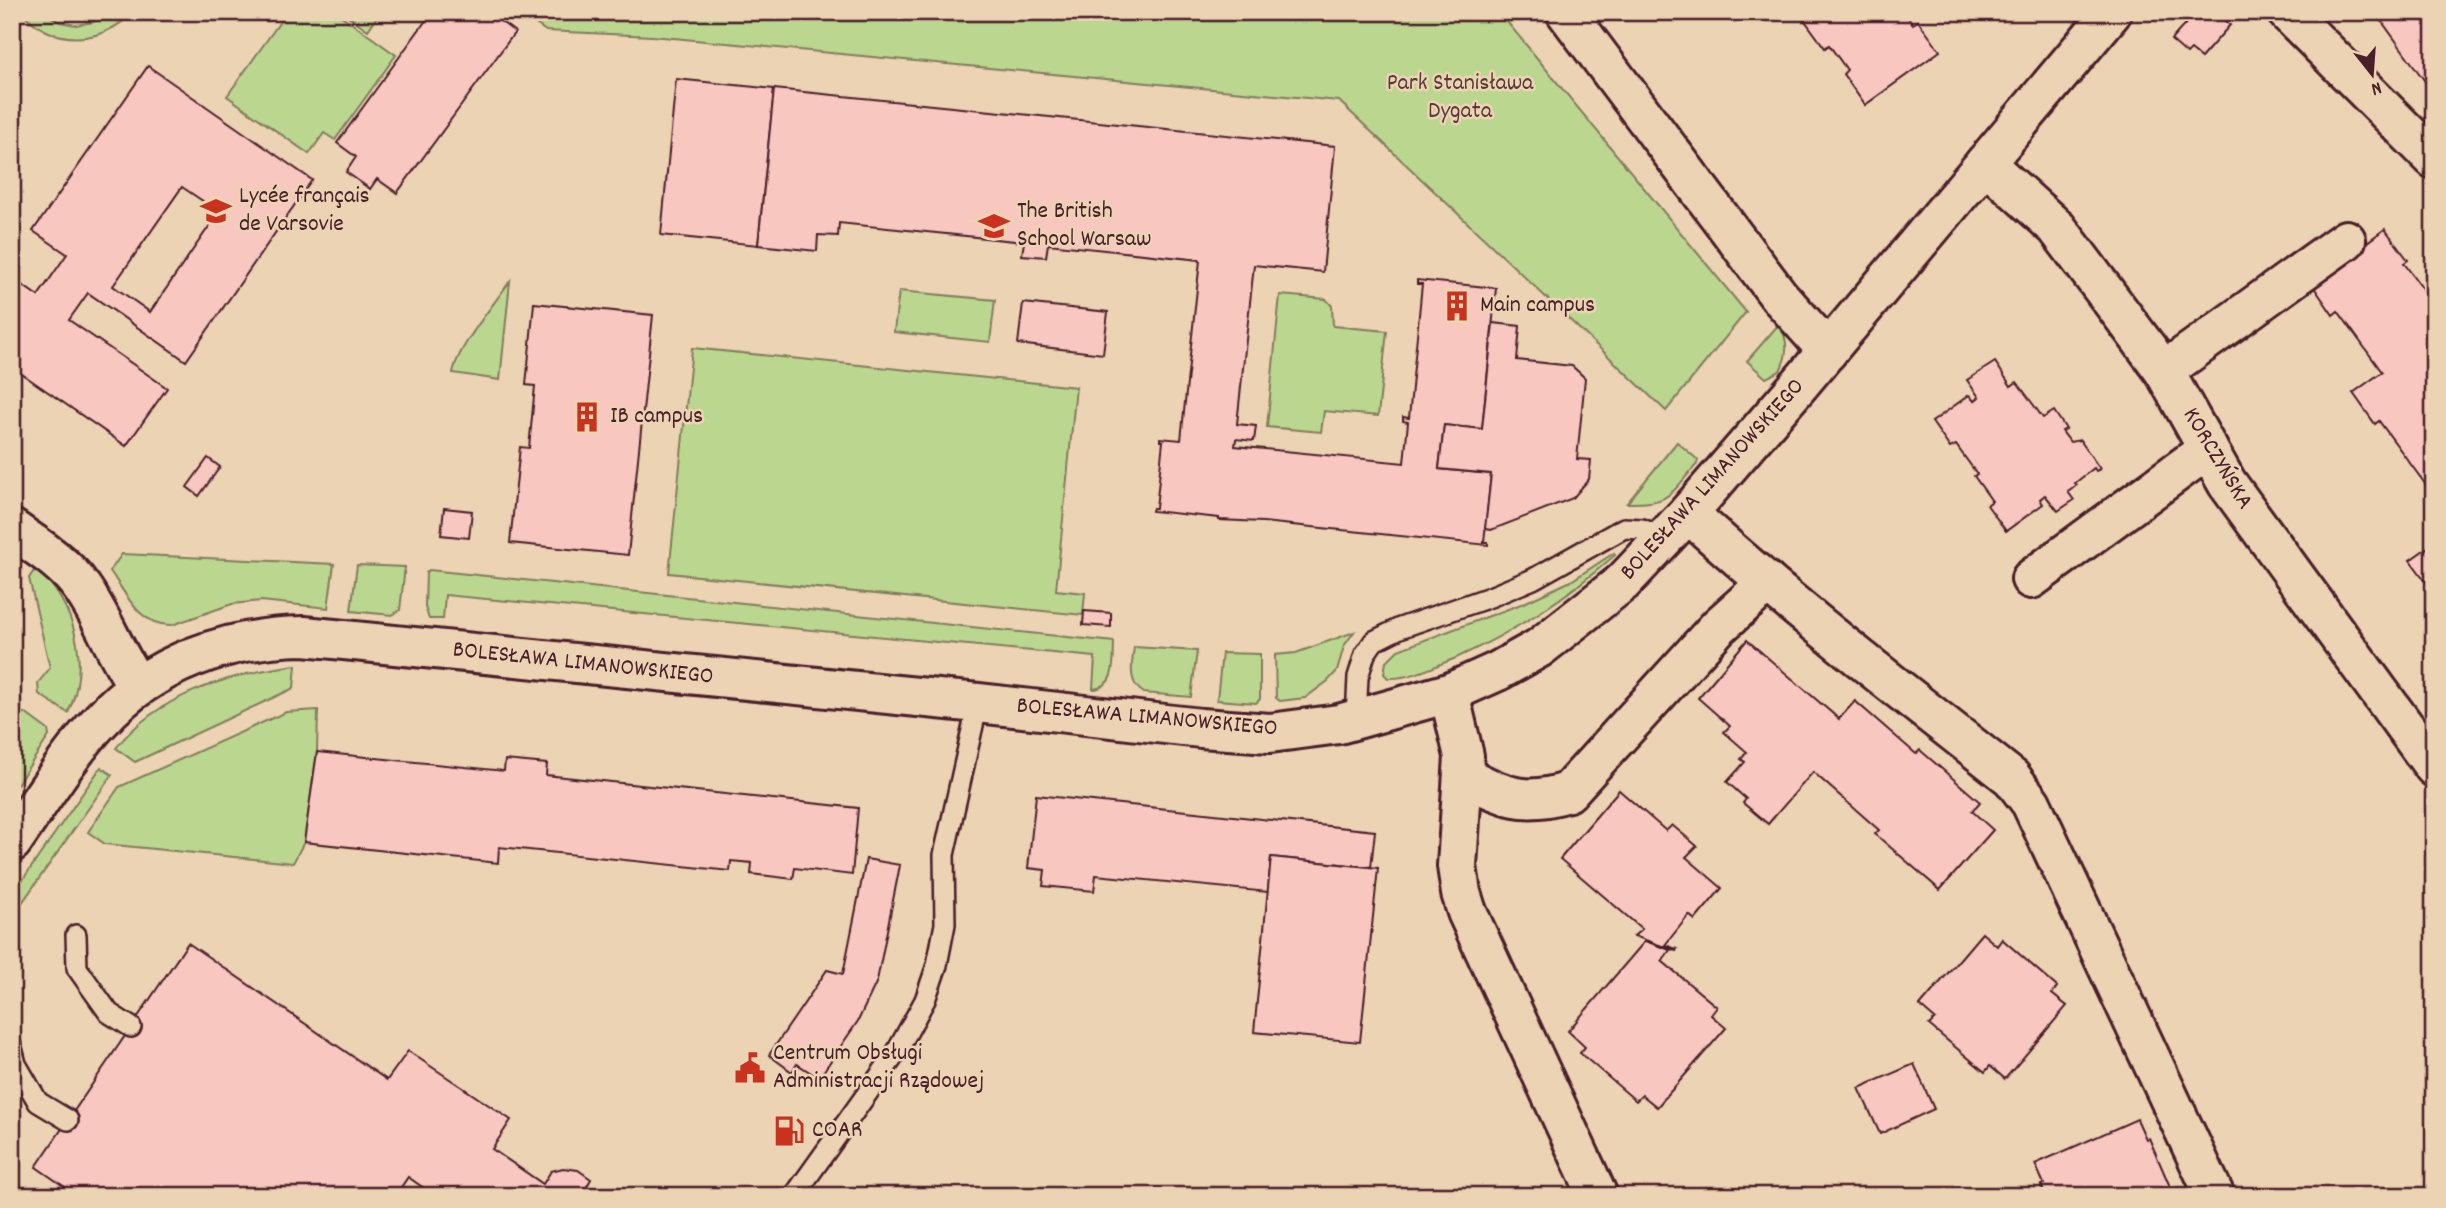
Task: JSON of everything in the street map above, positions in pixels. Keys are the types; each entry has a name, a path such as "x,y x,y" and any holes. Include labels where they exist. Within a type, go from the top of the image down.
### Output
{"street":[{"path":"1566,12 1779,296 1828,351"},
{"name":"BOLESŁAWA LIMANOWSKIEGO","path":"12,842 100,720 138,686 177,664 229,645 270,636 304,636 1269,733 1339,724 1449,693 1498,671 1539,648 1623,582 1677,526 1828,351 2112,12"},
{"path":"2287,12 2434,159"},
{"name":"KORCZYŃSKA","path":"1985,163 2057,228 2164,370 2227,483 2434,767"},
{"path":"2164,370 2346,240"},
{"path":"2031,579 2208,450"},
{"path":"1677,526 1766,581 2012,778 2022,789 2031,803 2215,1196"},
{"path":"12,529 70,572 83,588 121,663 138,686"},
{"path":"1464,776 1511,798 1527,800 1568,792 1717,628 1766,581"},
{"path":"1449,693 1464,756 1457,866 1461,893 1467,912 1598,1196"}],"lane":[{"path":"1356,719 1358,677 1365,654 1374,641 1400,628 1533,579 1625,528 1677,526"},
{"path":"794,1196 896,1053 925,999 937,965 945,924 944,855 978,703"},
{"path":"76,936 77,968 109,1013 131,1027"},
{"path":"12,1048 16,1064 38,1102 68,1120"}],"green space":[{"path":"22,12 43,12 60,22 76,25 93,22 112,12 133,12 107,31 77,38 48,31"},
{"path":"287,12 336,12 396,55 335,140 324,133 309,154 227,96"},
{"path":"342,12 380,12 368,30"},
{"name":"Park Stanisława Dygata","path":"519,12 1499,12 1746,312 1666,411 1339,101 652,36 546,31"},
{"path":"510,281 500,380 453,373 461,351"},
{"path":"899,291 995,300 990,342 894,332"},
{"path":"1280,295 1326,299 1332,306 1333,326 1387,331 1378,416 1324,411 1321,432 1267,427"},
{"path":"1779,324 1786,342 1785,359 1780,371 1766,378 1747,361"},
{"path":"692,348 1076,387 1056,590 1085,593 1083,615 669,573"},
{"path":"1677,442 1698,460 1697,464 1674,490 1661,499 1627,503"},
{"path":"1614,553 1615,555 1559,600 1500,636 1456,658 1414,674 1388,678 1384,674 1386,662 1398,650 1524,603 1571,581"},
{"path":"122,554 334,564 328,608 261,601 232,604 172,625 161,624 142,615 110,571"},
{"path":"357,565 405,567 400,610 392,615 351,611"},
{"path":"36,568 61,599 75,635 78,674 68,713 39,694 38,683 50,668 29,578"},
{"path":"429,570 1114,642 1113,664 1106,683 1093,689 1095,657 445,595 443,619 429,619 425,607 426,573"},
{"path":"1354,632 1344,646 1337,671 1328,681 1305,698 1280,701 1276,698 1275,655 1296,653"},
{"path":"1134,647 1197,651 1191,697 1144,693 1139,689 1132,673"},
{"path":"1222,653 1260,654 1260,699 1256,703 1217,700"},
{"path":"296,665 294,688 135,762 116,748 133,729 174,700 246,674"},
{"path":"318,710 317,752 304,842 293,863 105,844 88,832 119,787 286,712"},
{"path":"17,713 25,713 48,730 49,736 12,792 12,720"},
{"path":"101,767 112,775 12,917 12,895"}],"building":[{"path":"432,12 488,12 515,32 397,193 377,179 370,189 346,172 356,157 337,143"},
{"path":"1811,12 1904,12 1913,24 1918,21 1940,51 1865,105 1843,74 1847,70 1829,45 1825,48 1803,18"},
{"path":"2196,12 2214,12 2230,25 2201,58 2191,50 2187,54 2171,40"},
{"path":"2375,12 2434,12 2434,94 2414,66"},
{"path":"148,66 312,180 186,361 88,293 69,320 167,388 126,446 12,367 12,278 38,296 67,254 33,231","holes":["182,187 219,212 150,312 113,286"]},
{"path":"676,79 774,89 758,245 661,235"},
{"name":"Main campus","path":"774,89 1335,146 1323,272 1254,265 1237,424 1256,426 1254,441 1236,439 1235,446 1404,463 1408,422 1403,421 1403,417 1409,418 1422,284 1417,284 1417,280 1496,288 1482,429 1444,425 1439,469 1491,474 1484,542 1488,542 1488,545 1219,520 1152,511 1156,508 1163,441 1160,441 1160,438 1181,440 1200,260 1048,244 1046,257 1022,255 1024,242 839,223 838,236 818,235 817,251 758,245"},
{"path":"2385,229 2408,260 2404,263 2427,295 2434,295 2434,338 2425,344 2434,356 2434,496 2379,421 2375,424 2353,393 2382,372 2338,311 2333,315 2311,283"},
{"name":"IB campus","path":"534,303 653,315 628,555 510,543 520,447 529,448 535,386 526,385"},
{"path":"1023,303 1108,312 1103,354 1018,344"},
{"path":"1493,323 1520,326 1517,360 1572,366 1585,378 1577,459 1591,460 1589,479 1573,498 1491,530 1485,529 1491,474 1439,469 1444,425 1482,429"},
{"path":"1995,362 2011,386 2017,382 2043,418 2054,411 2066,429 2062,431 2070,442 2080,440 2100,469 2096,471 2094,468 2075,483 2077,485 2068,492 2074,500 2058,511 2045,495 2040,499 2043,504 2006,531 1987,505 1992,501 1974,476 1977,474 1956,445 1950,448 1932,422 1969,395 1974,401 1979,397 1967,380"},
{"path":"208,458 220,467 199,496 187,487"},
{"path":"444,508 472,511 469,538 441,535"},
{"path":"2434,543 2434,590 2433,591 2410,560"},
{"path":"1084,611 1111,613 1111,627 1083,625"},
{"path":"1747,640 1839,719 1855,701 1916,754 1920,750 1980,802 1972,811 1993,830 1940,890 1875,834 1879,830 1813,772 1768,824 1743,803 1746,799 1727,782 1745,762 1741,759 1747,752 1724,732 1730,726 1698,698"},
{"path":"317,752 504,771 505,760 547,764 546,775 858,808 852,875 795,868 793,879 751,874 752,863 731,861 730,871 499,847 498,863 304,842"},
{"path":"1619,790 1666,831 1672,825 1697,846 1686,857 1722,888 1695,920 1689,915 1665,945 1677,949 1676,951 1634,936 1642,929 1560,859"},
{"path":"1036,795 1375,831 1371,867 1271,857 1268,892 1096,875 1094,891 1043,886 1045,870 1028,868"},
{"path":"1271,857 1378,868 1360,1042 1254,1032"},
{"path":"866,859 900,865 877,981 858,1021 819,1078 797,1064 792,1072 769,1055 827,970 843,974"},
{"path":"1982,933 1997,946 2002,939 2057,987 2052,994 2067,1006 2005,1079 1990,1066 1985,1072 1929,1025 1935,1019 1920,1006"},
{"path":"1645,941 1670,950 1662,961 1717,1007 1711,1015 1726,1028 1657,1107 1642,1095 1636,1101 1580,1053 1585,1047 1568,1031"},
{"path":"188,943 387,1080 408,1051 511,1120 492,1149 543,1184 551,1171 563,1168 578,1170 591,1179 585,1190 593,1196 435,1196 408,1177 395,1196 78,1196 36,1167"},
{"path":"1914,1064 1934,1109 1880,1134 1859,1088"},
{"path":"2137,1119 2146,1139 2149,1138 2174,1196 2046,1196 2035,1164"}],"place":[{"name":"Lycée français de Varsovie","path":"216,211"},
{"name":"The British School Warsaw","path":"994,226"},
{"name":"Main campus","path":"1457,306"},
{"name":"IB campus","path":"587,417"},
{"name":"Centrum Obsługi Administracji Rządowej","path":"750,1068"},
{"name":"COAR","path":"789,1131"}]}
